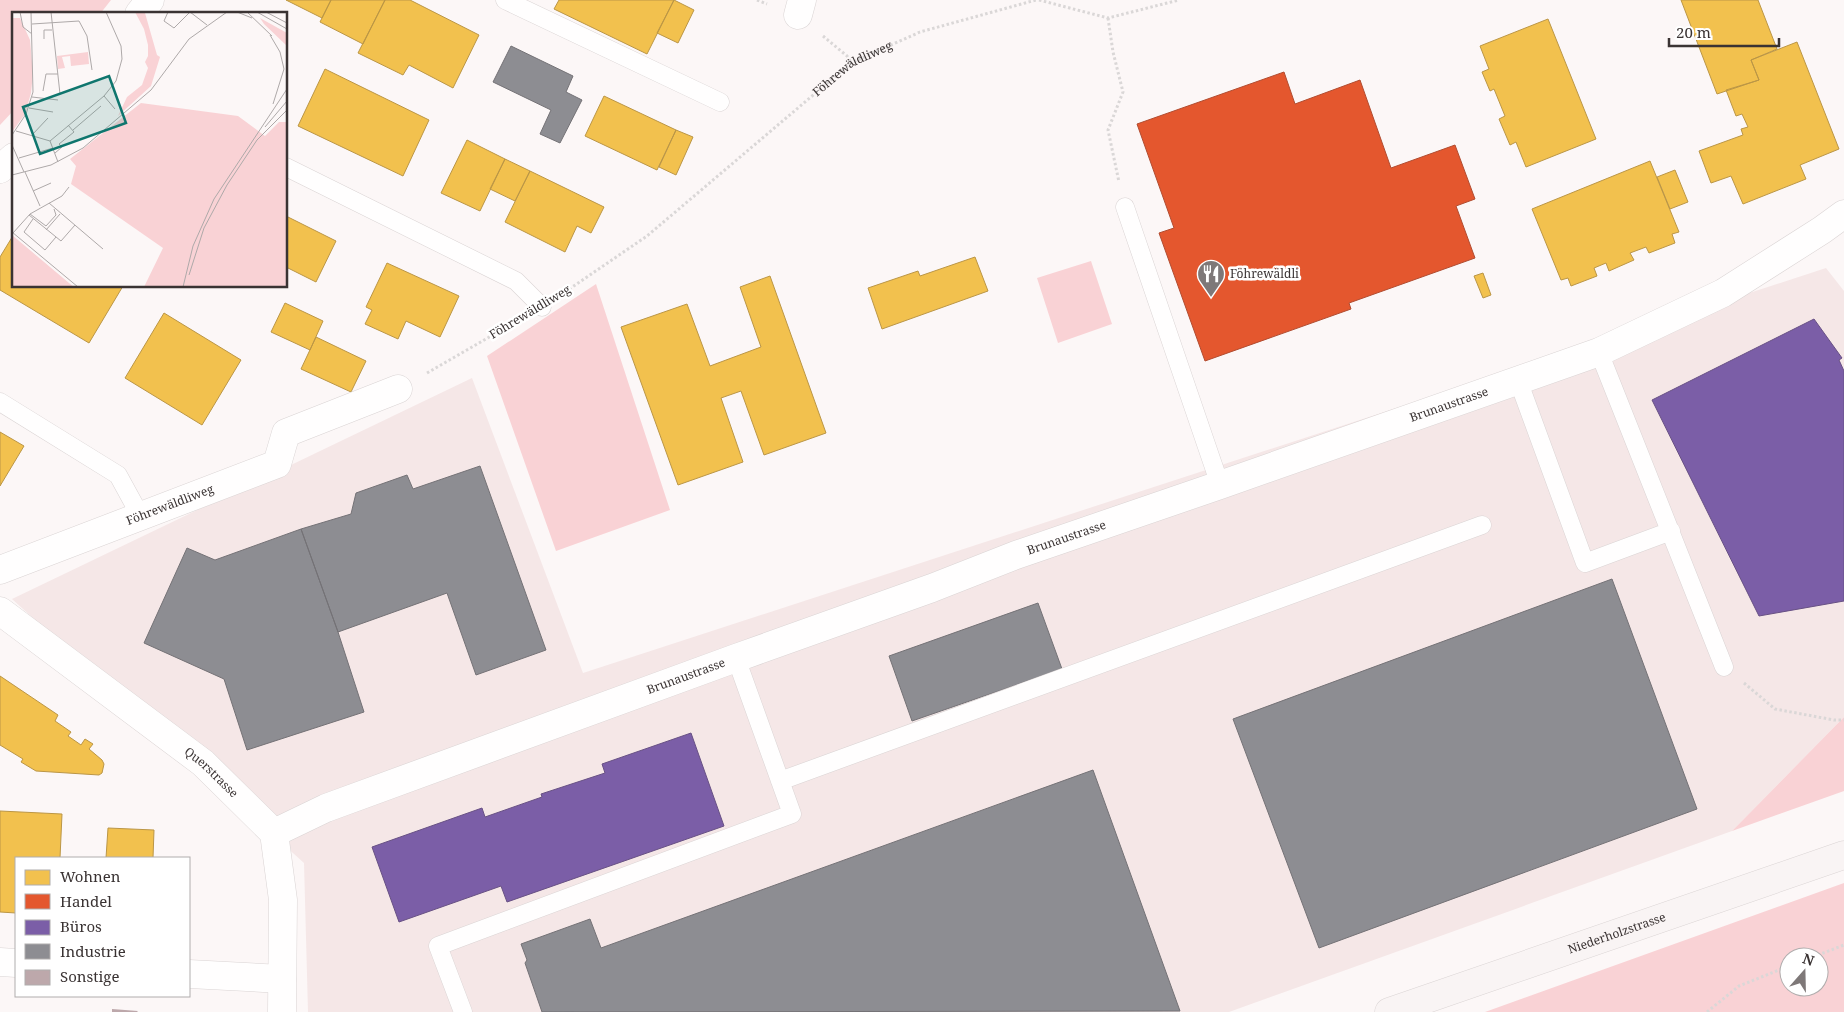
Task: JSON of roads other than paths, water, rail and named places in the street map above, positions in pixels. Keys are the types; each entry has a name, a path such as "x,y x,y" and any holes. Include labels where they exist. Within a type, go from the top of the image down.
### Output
{"main road":[{"name":"Niederholzstrasse","path":"1389,1012 1844,855"}],"street":[{"path":"140,12 150,0"},
{"path":"0,169 12,158"},
{"name":"Brunaustrasse","path":"274,832 326,808 932,588 1016,555 1599,352 1723,293 1844,214"},
{"name":"Föhrewäldliweg","path":"0,570 277,464 286,433 398,389"},
{"name":"Querstrasse","path":"0,611 203,763 274,832"},
{"path":"274,832 283,900 282,1012"},
{"path":"0,962 15,963"},
{"path":"190,974 282,979"}],"lane":[{"path":"505,0 720,102"},
{"path":"288,168 516,281 542,307"},
{"path":"1125,207 1220,485"},
{"path":"1599,352 1724,667"},
{"path":"1518,380 1585,563 1671,532"},
{"path":"0,402 118,474 141,517"},
{"path":"780,781 1482,525"},
{"path":"463,1012 438,946 792,814 736,658"}],"place":[{"name":"Föhrewäldli","path":"1211,298"}]}
